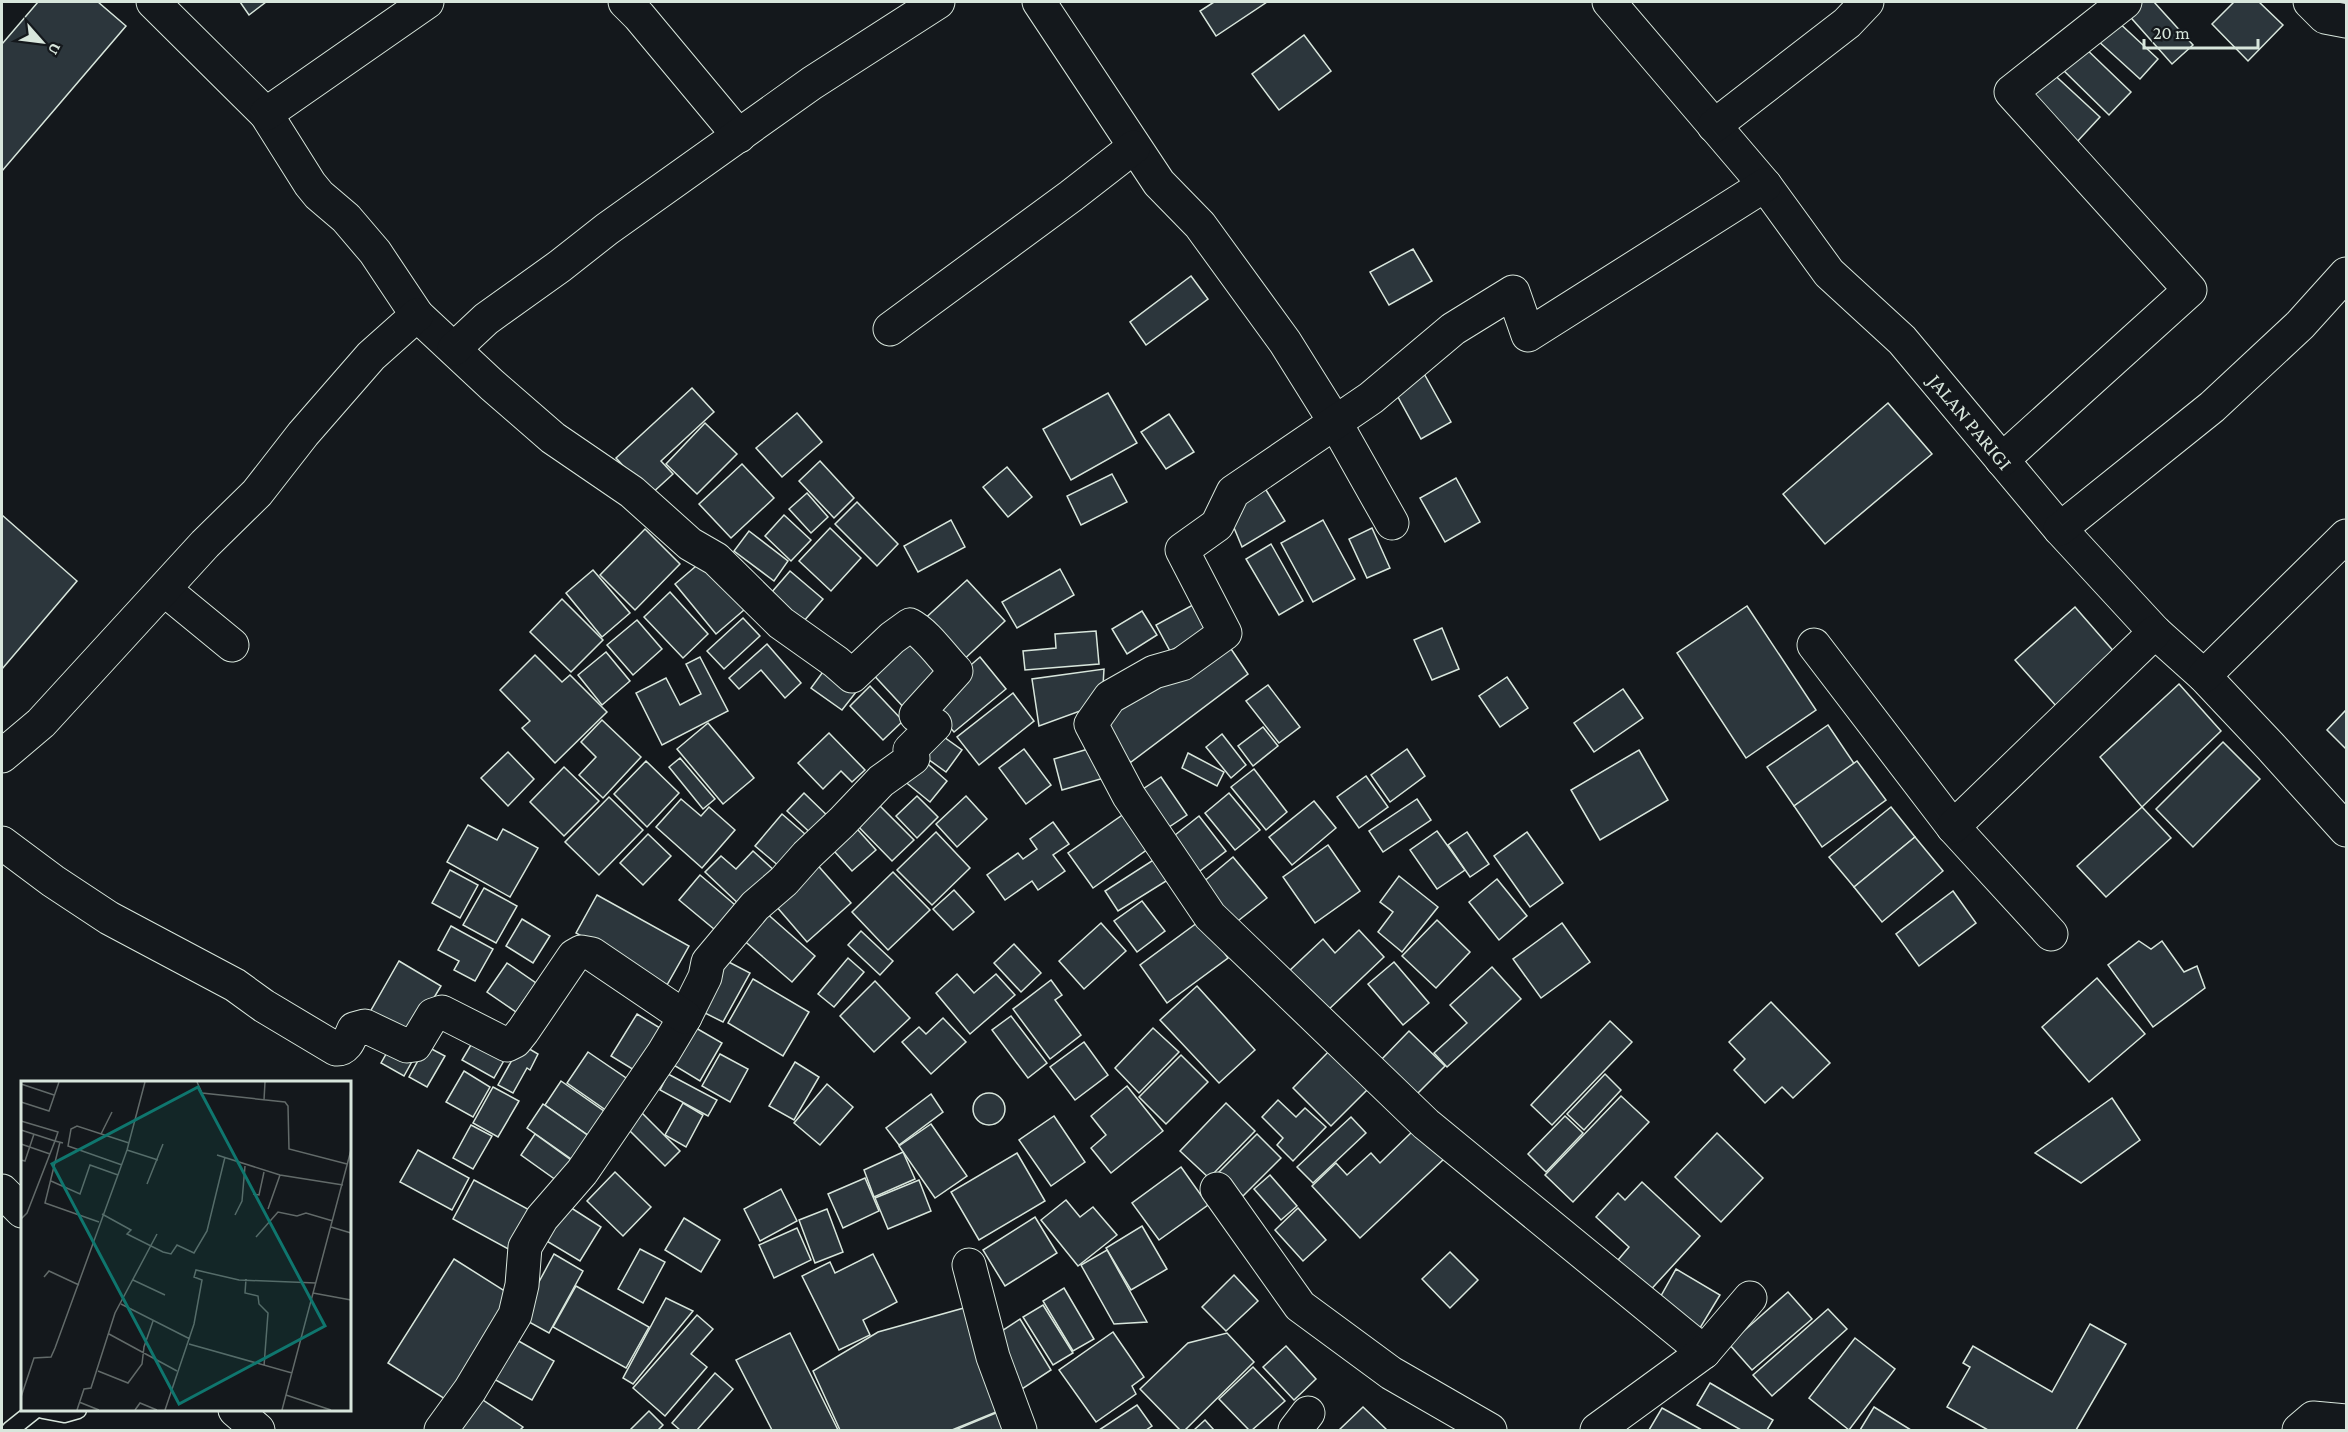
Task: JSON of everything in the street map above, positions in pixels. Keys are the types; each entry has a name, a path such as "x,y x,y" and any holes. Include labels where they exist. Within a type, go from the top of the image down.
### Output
{"street":[{"path":"153,2 266,114 310,184 319,195 346,218 375,252 417,315 553,438 632,492 690,544 716,559 781,623 852,676 892,638 910,625 922,632 956,671 916,715 935,725 910,750 913,758 881,781 784,881 755,906 708,962 705,976 685,1017 582,1172 542,1218 525,1247 522,1285 515,1315 470,1390 441,1431"},
{"path":"266,114 427,2"},
{"path":"625,2 739,136"},
{"path":"454,349 486,319 607,229 812,83 938,2"},
{"path":"1039,2 1158,183 1200,225 1285,342 1335,422 1392,523"},
{"name":"JALAN PARIGI","path":"1609,2 1765,185 1829,273 1902,340 2060,529 2155,632 2204,676 2346,830"},
{"path":"1714,126 1847,22 1868,2"},
{"path":"2002,460 2190,290 2011,92 2126,2"},
{"path":"2310,2 2325,17 2346,21"},
{"path":"890,329 1134,147"},
{"path":"1704,1352 1426,1124 1210,916 1129,796 1091,724 1110,697 1154,672 1182,664 1225,633 1182,550 1217,525 1233,492 1371,398 1453,329 1513,292 1528,335 1765,185"},
{"path":"2060,529 2212,407 2300,325 2346,274"},
{"path":"2,756 40,723 206,544 257,493 303,434 371,356 417,315"},
{"path":"2204,676 2346,536"},
{"path":"165,590 232,645"},
{"path":"1953,827 2155,632"},
{"path":"1814,645 1953,827 2051,934"},
{"path":"2,843 109,918 235,985 264,1006 336,1049 341,1050 346,1046 354,1029 359,1026 374,1029 407,1046 415,1045 433,1015 442,1012 507,1045 515,1041 523,1031 574,956 581,952 592,954 685,1017"},
{"path":"1217,1189 1300,1306 1391,1373 1490,1431"},
{"path":"2,1191 21,1209"},
{"path":"969,1265 993,1357 1020,1431"},
{"path":"1597,1431 1704,1352 1750,1298"},
{"path":"237,1411 258,1431"},
{"path":"2299,1431 2313,1418 2346,1421"}],"lane":[{"path":"10,1431 34,1411"},
{"path":"48,1411 64,1414 74,1411"}],"building":[{"path":"38,2 98,2 126,26 2,171 2,44"},
{"path":"240,2 266,2 249,15"},
{"path":"1214,2 1267,2 1216,36 1200,11"},
{"path":"2135,2 2154,2 2193,45 2172,64 2125,11"},
{"path":"2234,2 2259,2 2283,25 2248,61 2212,24"},
{"path":"2115,19 2158,59 2140,79 2096,39"},
{"path":"1304,35 1331,71 1279,110 1252,74"},
{"path":"2081,44 2131,92 2109,115 2059,66"},
{"path":"2048,69 2100,117 2074,145 2021,98"},
{"path":"1413,249 1432,281 1389,305 1370,272"},
{"path":"1191,276 1208,299 1146,345 1130,322"},
{"path":"1422,370 1451,422 1421,439 1392,386"},
{"path":"692,388 714,412 661,461 673,474 650,495 616,458"},
{"path":"1108,393 1137,443 1071,480 1043,429"},
{"path":"1888,403 1932,454 1825,544 1783,494"},
{"path":"797,413 822,442 782,477 756,448"},
{"path":"1169,414 1194,452 1166,469 1141,432"},
{"path":"705,423 737,454 697,494 666,464"},
{"path":"820,461 854,498 834,518 799,481"},
{"path":"742,464 774,498 731,538 699,504"},
{"path":"1007,467 1032,497 1008,517 983,487"},
{"path":"1112,474 1127,502 1081,525 1067,496"},
{"path":"1456,478 1480,522 1445,542 1420,498"},
{"path":"1263,485 1285,521 1242,547 1227,511"},
{"path":"807,493 828,517 811,533 789,509"},
{"path":"857,502 898,544 877,566 835,524"},
{"path":"2,515 77,581 2,669"},
{"path":"784,515 811,540 791,561 765,536"},
{"path":"951,520 965,547 918,572 904,546"},
{"path":"1323,520 1355,579 1313,602 1281,543"},
{"path":"830,528 861,558 831,591 799,561"},
{"path":"1372,528 1390,568 1367,578 1349,539"},
{"path":"645,529 680,564 635,610 600,575"},
{"path":"749,531 788,561 774,581 734,551"},
{"path":"1271,544 1303,601 1279,615 1246,559"},
{"path":"709,555 751,604 716,634 675,584"},
{"path":"1060,569 1074,595 1017,628 1002,602"},
{"path":"593,570 630,613 602,637 566,593"},
{"path":"790,571 823,599 804,621 771,593"},
{"path":"967,580 1005,621 958,665 920,623"},
{"path":"670,592 708,634 683,658 644,617"},
{"path":"562,599 603,640 571,672 530,632"},
{"path":"1202,600 1217,626 1170,651 1156,625"},
{"path":"1747,606 1816,710 1746,758 1677,653"},
{"path":"2075,607 2116,654 2057,707 2015,660"},
{"path":"1142,611 1157,635 1127,654 1112,629"},
{"path":"743,618 760,636 724,669 707,651"},
{"path":"637,620 662,649 633,675 607,645"},
{"path":"912,628 951,671 907,711 868,669"},
{"path":"1442,628 1459,669 1432,680 1414,640"},
{"path":"1096,631 1099,664 1025,670 1023,651 1056,648 1055,634"},
{"path":"1225,640 1248,674 1131,762 1103,740 1100,714"},
{"path":"767,644 801,683 785,698 761,670 739,689 729,678"},
{"path":"606,652 630,681 602,705 578,675"},
{"path":"535,655 562,682 570,675 607,712 555,763 522,728 530,721 500,690"},
{"path":"700,657 728,711 662,745 636,693 666,678 680,705 701,694 686,664"},
{"path":"980,657 1006,689 954,732 928,702"},
{"path":"828,665 860,687 842,710 811,688"},
{"path":"1104,669 1102,703 1039,726 1032,679"},
{"path":"1507,677 1528,708 1500,727 1479,696"},
{"path":"2179,684 2221,731 2142,807 2100,757"},
{"path":"1268,685 1300,727 1279,743 1246,701"},
{"path":"870,686 903,721 883,740 850,706"},
{"path":"1623,689 1643,718 1594,752 1574,723"},
{"path":"1013,693 1034,721 979,765 957,737"},
{"path":"2346,710 2346,749 2327,730"},
{"path":"602,720 641,757 603,798 579,775 596,757 581,742"},
{"path":"708,723 754,778 723,804 677,749"},
{"path":"1828,725 1855,765 1794,806 1767,767"},
{"path":"1263,727 1278,746 1253,766 1238,746"},
{"path":"934,730 962,750 946,772 918,752"},
{"path":"829,733 865,770 852,782 841,771 823,789 798,763"},
{"path":"1222,734 1246,765 1231,778 1206,747"},
{"path":"2223,742 2260,779 2193,847 2156,809"},
{"path":"1095,747 1104,778 1062,790 1054,759"},
{"path":"1024,749 1051,785 1026,804 999,768"},
{"path":"1407,749 1425,776 1390,802 1371,775"},
{"path":"1639,750 1668,800 1600,840 1571,790"},
{"path":"508,752 534,779 508,806 481,778"},
{"path":"1188,753 1224,772 1217,786 1182,768"},
{"path":"680,758 715,799 703,809 669,767"},
{"path":"921,758 947,781 930,802 903,780"},
{"path":"646,761 679,793 647,827 614,794"},
{"path":"1857,761 1886,800 1822,847 1794,806"},
{"path":"564,767 599,801 564,836 530,802"},
{"path":"1254,769 1287,812 1266,830 1231,787"},
{"path":"1366,776 1388,807 1359,828 1337,797"},
{"path":"1161,777 1187,815 1163,831 1137,793"},
{"path":"804,793 834,822 818,840 787,811"},
{"path":"1229,793 1260,830 1235,850 1205,813"},
{"path":"917,796 938,817 917,838 896,816"},
{"path":"966,796 987,819 957,847 936,824"},
{"path":"609,797 643,830 599,875 565,842"},
{"path":"871,797 914,840 892,861 850,818"},
{"path":"681,799 701,816 709,807 735,830 702,868 656,827"},
{"path":"1417,799 1431,820 1383,852 1369,831"},
{"path":"1314,801 1336,828 1292,865 1269,837"},
{"path":"1891,807 1915,837 1854,887 1829,857"},
{"path":"2142,807 2171,838 2106,897 2077,866"},
{"path":"1131,809 1155,844 1093,888 1068,853"},
{"path":"782,814 813,841 786,872 755,846"},
{"path":"1199,816 1226,851 1192,877 1165,843"},
{"path":"849,820 876,850 852,871 826,842"},
{"path":"1053,822 1069,844 1053,855 1065,871 1038,890 1032,881 1005,900 987,875 1018,853 1023,859 1037,849 1030,839"},
{"path":"468,825 497,840 503,829 538,848 510,897 447,862"},
{"path":"1437,831 1465,870 1437,889 1410,850"},
{"path":"936,832 970,868 932,905 897,870"},
{"path":"1467,832 1489,864 1470,877 1448,845"},
{"path":"1527,832 1563,883 1530,907 1494,856"},
{"path":"648,834 671,856 643,885 620,863"},
{"path":"1915,837 1943,871 1882,922 1854,887"},
{"path":"1328,845 1360,891 1315,923 1283,877"},
{"path":"753,851 776,872 742,907 705,872 721,856 736,869"},
{"path":"1158,857 1171,878 1118,911 1105,891"},
{"path":"1233,857 1267,898 1234,924 1202,883"},
{"path":"813,860 851,903 807,942 770,899"},
{"path":"450,870 478,885 460,918 432,903"},
{"path":"893,872 930,910 888,950 852,912"},
{"path":"700,875 741,910 720,934 679,900"},
{"path":"1399,876 1438,907 1402,952 1378,932 1393,912 1380,902"},
{"path":"1497,879 1527,916 1499,940 1469,902"},
{"path":"484,888 517,906 496,943 463,925"},
{"path":"954,890 974,912 953,930 933,909"},
{"path":"1953,891 1976,923 1919,966 1896,934"},
{"path":"597,895 689,946 667,985 576,933"},
{"path":"1142,901 1165,931 1137,952 1114,921"},
{"path":"764,911 815,956 792,982 741,938"},
{"path":"522,919 550,936 533,963 506,946"},
{"path":"1201,920 1228,958 1167,1003 1140,965"},
{"path":"1437,920 1470,952 1436,988 1402,956"},
{"path":"1101,923 1126,951 1084,989 1059,961"},
{"path":"1562,923 1590,962 1541,998 1513,959"},
{"path":"451,926 493,949 475,981 454,970 459,961 438,950"},
{"path":"1359,930 1384,957 1326,1012 1288,972 1323,939 1335,953"},
{"path":"861,931 893,961 880,975 848,945"},
{"path":"2139,941 2151,949 2162,941 2184,972 2197,966 2205,988 2153,1027 2108,965"},
{"path":"1014,944 1041,973 1021,992 994,963"},
{"path":"848,958 864,972 834,1007 818,994"},
{"path":"723,959 750,973 723,1022 697,1009"},
{"path":"399,961 441,986 411,1036 370,1012"},
{"path":"1394,962 1429,1003 1403,1025 1368,984"},
{"path":"507,963 536,983 516,1012 487,992"},
{"path":"1492,967 1521,999 1447,1067 1434,1053 1467,1023 1450,1005"},
{"path":"957,974 974,993 996,974 1015,995 970,1034 936,993"},
{"path":"2097,978 2145,1034 2089,1082 2042,1027"},
{"path":"753,979 809,1012 783,1056 728,1023"},
{"path":"1051,980 1062,995 1055,1000 1081,1035 1050,1059 1013,1009"},
{"path":"875,981 910,1018 874,1052 840,1016"},
{"path":"1197,986 1255,1050 1219,1083 1160,1020"},
{"path":"1771,1002 1830,1063 1793,1098 1782,1087 1765,1103 1734,1070 1745,1059 1729,1042"},
{"path":"637,1014 660,1028 634,1070 611,1056"},
{"path":"1011,1016 1047,1063 1028,1078 992,1030"},
{"path":"943,1018 966,1042 931,1074 902,1042 919,1027 926,1034"},
{"path":"1610,1021 1632,1042 1552,1125 1531,1105"},
{"path":"689,1024 722,1043 700,1081 667,1061"},
{"path":"1153,1028 1179,1052 1139,1093 1115,1068"},
{"path":"1409,1031 1445,1066 1415,1096 1380,1061"},
{"path":"475,1038 506,1057 494,1078 462,1060"},
{"path":"393,1042 415,1056 404,1076 381,1063"},
{"path":"1084,1042 1108,1075 1075,1100 1050,1067"},
{"path":"521,1044 538,1054 530,1070 527,1068 513,1093 498,1085"},
{"path":"426,1046 445,1056 427,1087 409,1077"},
{"path":"1332,1048 1370,1087 1331,1126 1293,1088"},
{"path":"588,1052 632,1082 610,1113 567,1083"},
{"path":"720,1054 748,1069 730,1102 702,1086"},
{"path":"1181,1055 1208,1082 1166,1124 1139,1097"},
{"path":"795,1062 819,1077 794,1120 769,1106"},
{"path":"464,1071 490,1087 473,1117 446,1102"},
{"path":"668,1074 717,1100 708,1116 660,1090"},
{"path":"1605,1074 1621,1090 1584,1130 1567,1114"},
{"path":"561,1081 611,1116 595,1140 545,1105"},
{"path":"827,1084 853,1107 820,1145 794,1123"},
{"path":"1127,1086 1163,1131 1111,1173 1091,1148 1106,1135 1091,1116"},
{"path":"493,1087 519,1101 498,1137 473,1123"},
{"path":"989,1093 1000,1098 1005,1109 1000,1120 989,1125 978,1120 973,1109 978,1098"},
{"path":"931,1094 943,1112 899,1145 886,1128"},
{"path":"1621,1096 1649,1122 1573,1202 1545,1175"},
{"path":"2112,1098 2140,1140 2081,1183 2035,1153"},
{"path":"1278,1100 1296,1117 1305,1108 1326,1127 1293,1161 1277,1145 1283,1138 1262,1117"},
{"path":"683,1103 703,1115 686,1147 665,1135"},
{"path":"1226,1103 1255,1131 1209,1178 1180,1151"},
{"path":"543,1104 593,1139 577,1163 527,1128"},
{"path":"637,1108 680,1151 665,1166 622,1123"},
{"path":"1054,1116 1085,1162 1051,1186 1019,1140"},
{"path":"1565,1116 1583,1133 1546,1172 1528,1154"},
{"path":"1351,1117 1366,1133 1313,1183 1297,1167"},
{"path":"931,1124 967,1176 935,1198 899,1146"},
{"path":"471,1125 492,1136 473,1169 453,1158"},
{"path":"1416,1128 1445,1158 1360,1238 1312,1186 1336,1163 1347,1175 1371,1153 1380,1163"},
{"path":"1717,1133 1763,1178 1721,1222 1675,1177"},
{"path":"535,1134 571,1160 556,1180 521,1155"},
{"path":"1257,1134 1281,1158 1243,1196 1219,1172"},
{"path":"418,1150 469,1178 452,1210 400,1182"},
{"path":"903,1152 915,1179 874,1197 864,1170"},
{"path":"1017,1153 1045,1201 979,1240 951,1192"},
{"path":"1181,1167 1208,1205 1159,1240 1132,1203"},
{"path":"615,1172 651,1207 623,1236 587,1201"},
{"path":"1270,1175 1297,1206 1281,1220 1254,1189"},
{"path":"865,1178 879,1211 843,1228 828,1194"},
{"path":"474,1180 535,1213 514,1252 453,1219"},
{"path":"919,1180 931,1211 888,1229 875,1198"},
{"path":"1642,1182 1700,1236 1645,1296 1613,1266 1629,1247 1596,1217 1618,1193 1625,1200"},
{"path":"781,1189 797,1221 760,1241 744,1209"},
{"path":"1066,1200 1080,1217 1093,1207 1117,1235 1078,1266 1041,1220"},
{"path":"562,1202 601,1227 580,1261 540,1237"},
{"path":"1298,1208 1326,1240 1303,1261 1275,1230"},
{"path":"827,1209 843,1252 815,1263 799,1220"},
{"path":"1035,1217 1057,1253 1005,1286 983,1250"},
{"path":"684,1218 720,1240 701,1272 665,1250"},
{"path":"1142,1226 1167,1269 1131,1290 1106,1248"},
{"path":"797,1228 811,1260 774,1278 759,1245"},
{"path":"640,1249 665,1262 643,1303 618,1289"},
{"path":"1107,1250 1147,1322 1114,1324 1081,1265"},
{"path":"1450,1252 1478,1280 1450,1308 1422,1279"},
{"path":"554,1254 583,1271 549,1333 520,1317"},
{"path":"873,1254 897,1302 863,1320 870,1335 839,1350 802,1276 830,1262 835,1273"},
{"path":"454,1259 519,1300 453,1404 388,1363"},
{"path":"1676,1269 1720,1295 1700,1328 1657,1303"},
{"path":"1234,1275 1258,1301 1226,1331 1202,1307"},
{"path":"576,1286 649,1327 626,1368 553,1327"},
{"path":"1064,1288 1094,1339 1073,1351 1043,1301"},
{"path":"1788,1292 1812,1319 1752,1370 1729,1344"},
{"path":"666,1298 693,1311 633,1384 623,1378"},
{"path":"1043,1305 1073,1353 1053,1365 1023,1317"},
{"path":"971,1306 1001,1410 952,1430 840,1430 813,1371 878,1332"},
{"path":"1828,1309 1847,1329 1772,1396 1753,1375"},
{"path":"697,1315 713,1329 691,1354 707,1367 665,1416 633,1388"},
{"path":"1020,1319 1051,1370 1022,1389 991,1338"},
{"path":"2090,1324 2126,1344 2076,1430 1988,1430 1947,1407 1970,1367 1963,1363 1973,1346 2052,1392"},
{"path":"1113,1332 1144,1377 1132,1386 1136,1394 1096,1422 1059,1370"},
{"path":"790,1333 838,1430 772,1430 736,1360"},
{"path":"1227,1333 1254,1362 1185,1430 1180,1430 1140,1389 1188,1343"},
{"path":"1855,1338 1895,1369 1849,1430 1809,1398"},
{"path":"515,1339 554,1361 532,1400 492,1378"},
{"path":"1286,1346 1316,1379 1294,1400 1263,1367"},
{"path":"1253,1367 1285,1401 1252,1430 1249,1430 1219,1399"},
{"path":"715,1373 733,1389 697,1430 680,1430 672,1423"},
{"path":"1710,1383 1773,1420 1767,1430 1741,1430 1697,1405"},
{"path":"474,1394 523,1427 520,1430 449,1430"},
{"path":"1137,1405 1152,1426 1146,1430 1099,1430"},
{"path":"1363,1407 1387,1430 1339,1430"},
{"path":"1874,1407 1911,1430 1860,1430"},
{"path":"1662,1408 1702,1430 1649,1430"},
{"path":"1003,1410 1012,1430 955,1430"},
{"path":"649,1411 663,1425 658,1430 630,1430"},
{"path":"1205,1420 1214,1430 1194,1430"}]}
